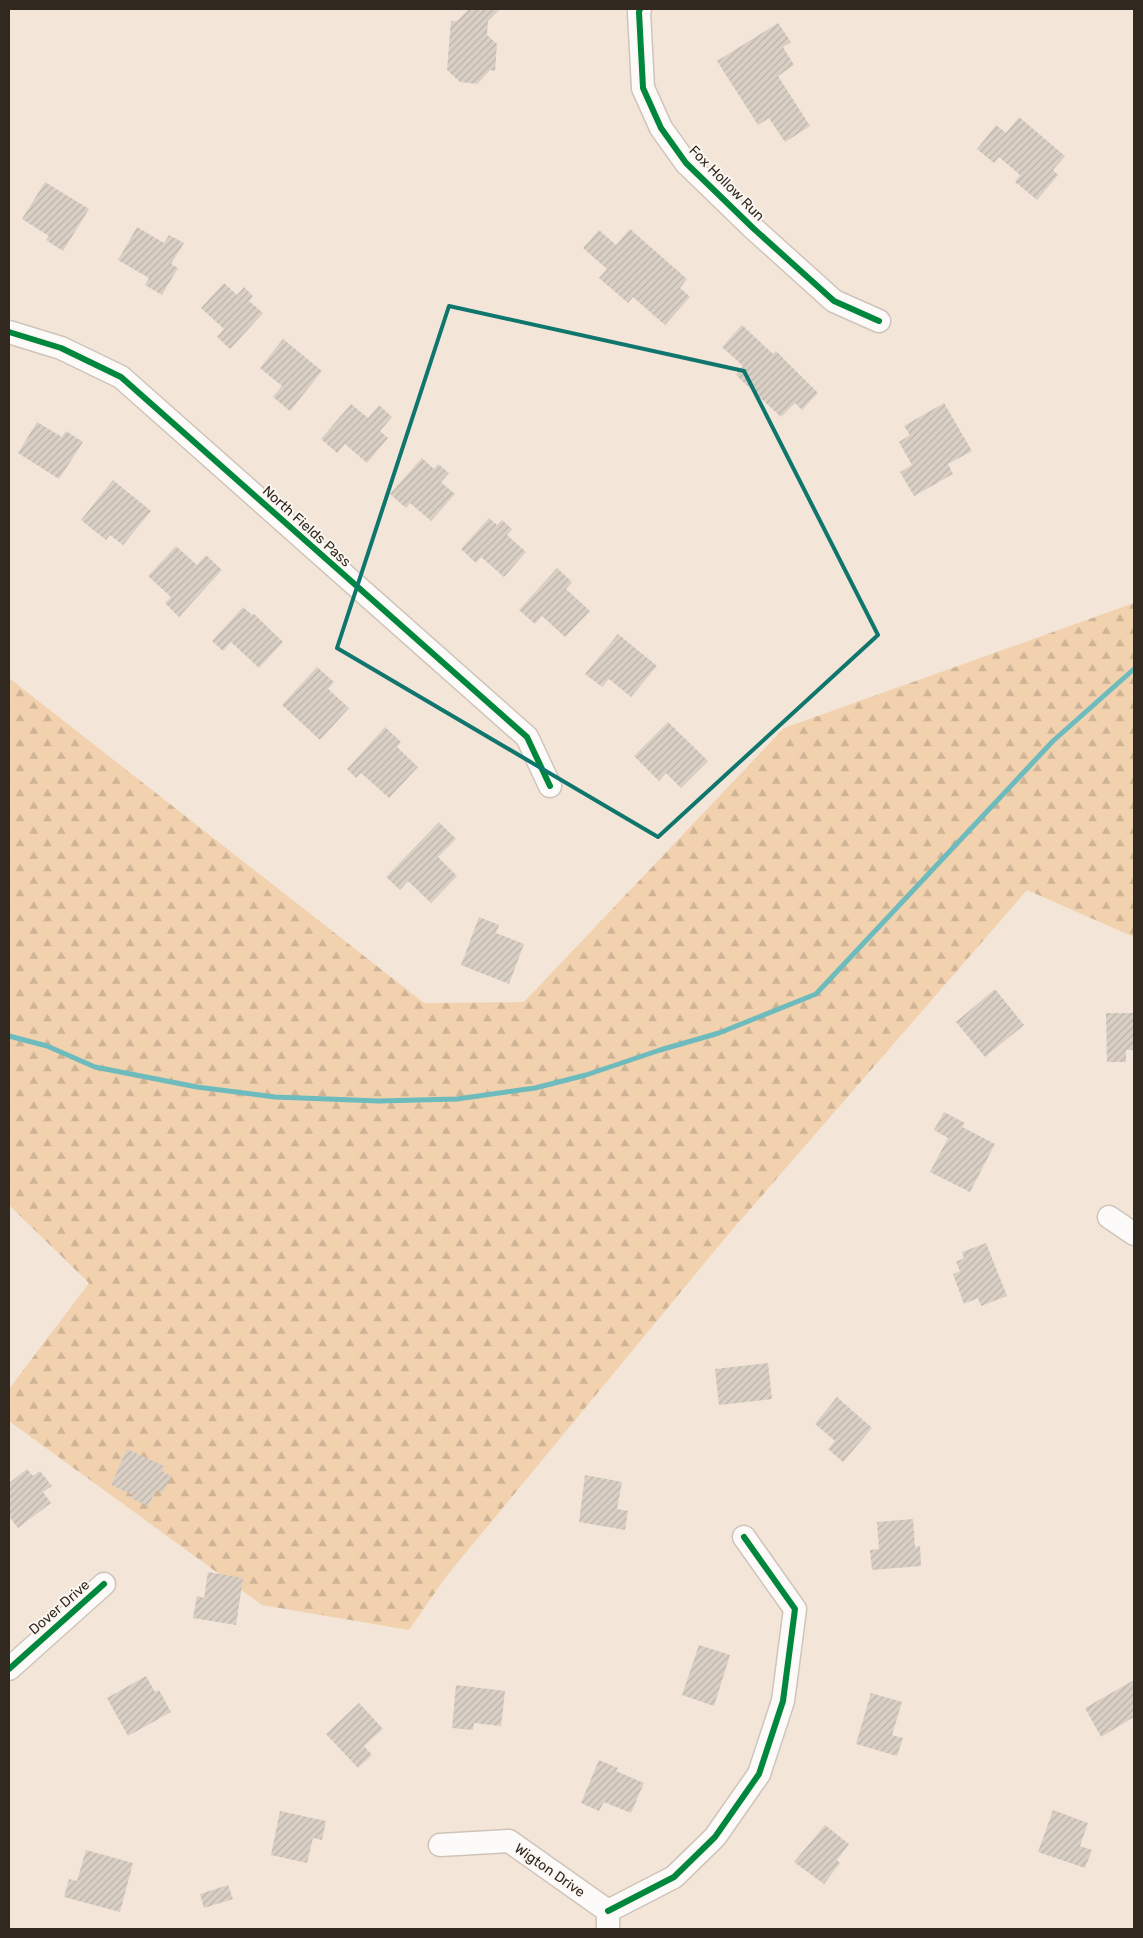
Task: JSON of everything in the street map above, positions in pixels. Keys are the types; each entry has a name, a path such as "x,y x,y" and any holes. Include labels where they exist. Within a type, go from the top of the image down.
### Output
{"street":[{"name":"Fox Hollow Run","path":"640,9 643,88 661,128 686,163 753,228 834,301 879,321"},
{"name":"North Fields Pass","path":"9,332 61,348 121,378 527,737 550,786"},
{"path":"1109,1217 1134,1234"},
{"path":"608,1920 674,1877 716,1837 760,1774 783,1701 795,1609 744,1537"},
{"name":"Dover Drive","path":"9,1668 104,1584"},
{"name":"Wigton Drive","path":"440,1845 509,1841 608,1920"}],"highlighted area":[{"path":"449,306 744,371 878,635 658,837 337,648"}],"green space":[{"path":"1134,603 1134,937 1027,890 726,1237 445,1578 409,1630 262,1605 9,1421 9,1389 89,1283 9,1205 9,678 424,1003 524,1002 784,728"}],"building":[{"path":"469,9 500,9 488,21 487,35 497,44 495,71 490,70 477,84 460,82 447,70 451,21 457,21"},
{"path":"778,23 791,42 783,47 794,65 778,76 810,126 785,142 769,118 758,125 717,61"},
{"path":"1019,117 1065,156 1053,170 1058,175 1037,200 1015,182 1020,175 999,157 994,163 977,149 996,125 1006,133"},
{"path":"45,182 89,209 63,251 46,240 49,236 22,219"},
{"path":"137,227 164,243 169,235 184,243 171,264 178,268 162,295 145,285 149,278 118,260"},
{"path":"630,229 687,279 680,288 690,297 665,325 633,297 628,303 599,278 607,269 583,248 599,230 616,245"},
{"path":"224,283 237,295 244,287 253,296 249,301 263,313 230,349 217,337 224,329 201,308"},
{"path":"742,325 773,354 776,351 818,393 802,410 795,403 781,417 736,375 743,366 722,347"},
{"path":"283,339 322,371 290,411 273,397 282,386 260,368"},
{"path":"944,403 972,451 948,464 953,474 914,496 900,472 912,465 899,442 910,435 904,426"},
{"path":"351,404 368,418 379,405 392,417 380,431 388,438 367,463 345,444 337,453 321,439"},
{"path":"37,422 62,437 66,431 83,442 59,479 18,453"},
{"path":"422,458 434,469 438,464 449,473 441,482 455,494 431,521 410,503 406,508 390,494"},
{"path":"113,480 151,511 123,545 110,535 106,540 81,520"},
{"path":"489,518 497,525 502,520 512,529 507,535 526,552 504,577 481,557 476,563 461,549"},
{"path":"176,546 197,565 206,555 222,570 179,617 165,603 171,597 148,576"},
{"path":"557,568 572,582 566,589 590,611 565,637 542,616 535,624 519,610"},
{"path":"243,607 252,615 254,614 283,642 259,668 231,642 223,651 212,641"},
{"path":"618,634 657,666 631,697 609,679 602,687 585,674"},
{"path":"317,667 334,682 328,689 349,708 320,740 282,705"},
{"path":"668,722 708,761 681,788 666,773 659,781 634,756"},
{"path":"385,727 401,742 397,747 418,767 389,798 361,773 356,778 347,769"},
{"path":"439,822 456,839 438,857 457,876 431,903 408,881 400,890 386,877"},
{"path":"479,917 499,925 496,933 524,944 509,984 461,965"},
{"path":"995,989 1024,1025 985,1057 956,1022"},
{"path":"1106,1013 1134,1013 1134,1050 1126,1050 1126,1062 1107,1062"},
{"path":"944,1112 965,1123 962,1127 995,1144 970,1192 930,1172 948,1138 934,1130"},
{"path":"986,1243 1007,1296 981,1306 978,1298 964,1304 953,1274 960,1271 956,1262 964,1258 962,1252"},
{"path":"768,1363 772,1399 719,1405 715,1369"},
{"path":"837,1397 872,1428 843,1462 828,1449 835,1441 815,1424"},
{"path":"127,1449 164,1466 162,1471 171,1476 163,1493 156,1490 148,1506 131,1498 133,1495 111,1485"},
{"path":"27,1469 33,1476 40,1471 52,1486 43,1492 51,1503 18,1528 9,1516 9,1483"},
{"path":"585,1475 622,1482 617,1509 628,1511 625,1530 579,1522"},
{"path":"913,1519 915,1547 920,1546 921,1566 872,1570 870,1550 879,1549 877,1522"},
{"path":"208,1572 243,1578 236,1625 193,1618 197,1596 204,1598"},
{"path":"699,1645 730,1655 714,1706 682,1695"},
{"path":"146,1676 155,1692 159,1690 171,1712 128,1736 107,1698"},
{"path":"1134,1680 1134,1717 1101,1737 1085,1708"},
{"path":"456,1685 505,1691 501,1726 474,1723 473,1730 452,1728"},
{"path":"871,1693 902,1702 892,1735 903,1738 897,1756 856,1744"},
{"path":"359,1703 383,1729 364,1746 372,1755 358,1768 326,1734"},
{"path":"599,1760 618,1768 616,1771 644,1783 631,1813 604,1802 599,1811 581,1803"},
{"path":"1053,1810 1088,1823 1080,1846 1092,1850 1085,1868 1038,1852"},
{"path":"280,1811 326,1821 322,1840 313,1838 307,1863 271,1855"},
{"path":"825,1825 849,1844 837,1860 840,1863 824,1884 794,1862"},
{"path":"86,1850 133,1863 120,1912 64,1897 69,1879 77,1881"},
{"path":"228,1885 233,1899 204,1908 200,1894"}],"waterway":[{"path":"9,1036 47,1046 95,1067 197,1087 275,1097 379,1101 457,1099 535,1088 586,1075 660,1050 719,1033 816,994 1053,741 1134,669"}],"cycle path":[{"path":"640,9 643,88 661,128 686,163 753,228 834,301 879,321"},
{"path":"9,332 61,348 121,377 527,737 550,786"},
{"path":"608,1911 674,1877 715,1837 759,1774 783,1701 795,1609 744,1537"},
{"path":"9,1669 104,1584"}]}
